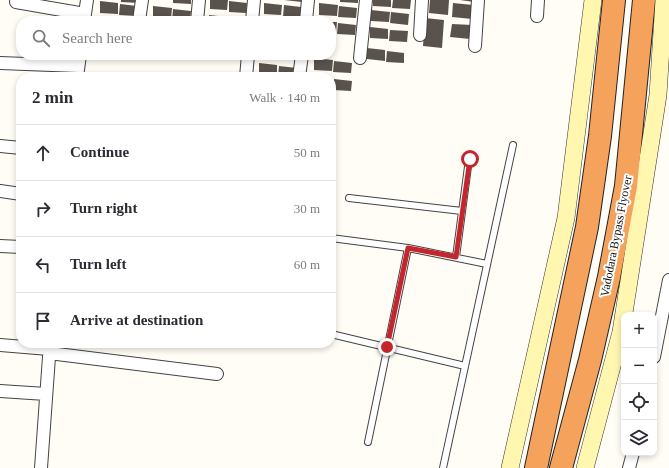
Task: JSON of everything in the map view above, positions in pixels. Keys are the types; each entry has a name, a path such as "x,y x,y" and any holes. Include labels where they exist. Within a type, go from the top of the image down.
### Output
{"highway":[{"path":"536,468 587,227 600,136 614,0"},
{"name":"Vadodara Bypass Flyover","path":"561,468 590,360 608,285 626,186 644,0"}],"street":[{"path":"85,16 87,0"},
{"path":"140,16 142,0"},
{"path":"197,16 199,0"},
{"path":"252,16 254,0"},
{"path":"306,16 308,0"},
{"path":"360,58 366,0"},
{"path":"420,35 422,0"},
{"path":"475,46 478,0"},
{"path":"537,16 538,0"},
{"path":"510,468 566,218 593,0"},
{"path":"585,468 622,324 658,95 664,0"},
{"path":"16,2 80,16"},
{"path":"246,72 248,60"},
{"path":"300,72 301,60"},
{"path":"0,63 78,66"},
{"path":"0,146 16,148"},
{"path":"0,190 16,193"},
{"path":"0,246 16,247"},
{"path":"656,348 669,280"},
{"path":"0,345 16,346"},
{"path":"41,468 49,348 217,374"},
{"path":"0,391 46,394"},
{"path":"629,468 631,456"}],"lane":[{"path":"443,468 513,145"},
{"path":"456,257 470,159"},
{"path":"349,198 462,212"},
{"path":"336,239 408,248 487,264"},
{"path":"368,442 408,248"},
{"path":"336,335 465,366"}],"building":[{"path":"121,0 139,0 139,3 121,2"},
{"path":"173,0 191,0 191,4 173,3"},
{"path":"210,0 228,0 227,10 210,9"},
{"path":"284,0 303,0 302,2"},
{"path":"340,0 358,0 358,3 340,2"},
{"path":"373,0 391,0 391,7 373,6"},
{"path":"393,0 411,0 410,9 392,8"},
{"path":"430,0 449,0 448,15 429,13"},
{"path":"460,0 474,0 474,2"},
{"path":"100,1 118,3 118,14 100,13"},
{"path":"229,1 247,3 246,13 229,12"},
{"path":"264,3 282,5 281,15 264,14"},
{"path":"319,3 338,5 337,16 319,15"},
{"path":"453,3 473,5 472,19 452,17"},
{"path":"120,4 137,6 137,16 119,15"},
{"path":"284,5 301,7 300,16 283,16"},
{"path":"153,6 172,8 171,16 153,16"},
{"path":"339,6 357,8 356,18 338,17"},
{"path":"173,9 191,11 190,16 172,16"},
{"path":"371,10 390,12 389,22 371,21"},
{"path":"391,12 409,14 408,25 390,23"},
{"path":"425,18 444,20 442,48 423,46"},
{"path":"338,23 356,25 355,35 337,34"},
{"path":"452,24 472,25 470,39 450,37"},
{"path":"370,27 388,29 388,39 370,38"},
{"path":"390,30 408,31 407,42 389,41"},
{"path":"367,48 385,50 385,61 367,59"},
{"path":"387,51 404,53 404,63 386,62"},
{"path":"314,60 333,60 332,71 314,70"},
{"path":"334,61 352,63 351,73 333,72"},
{"path":"259,63 277,65 277,72 259,72"},
{"path":"279,66 297,68 297,72 278,72"},
{"path":"336,79 352,81 351,91 336,90"}],"route":[{"path":"387,347 408,248 456,257 470,159"}]}
